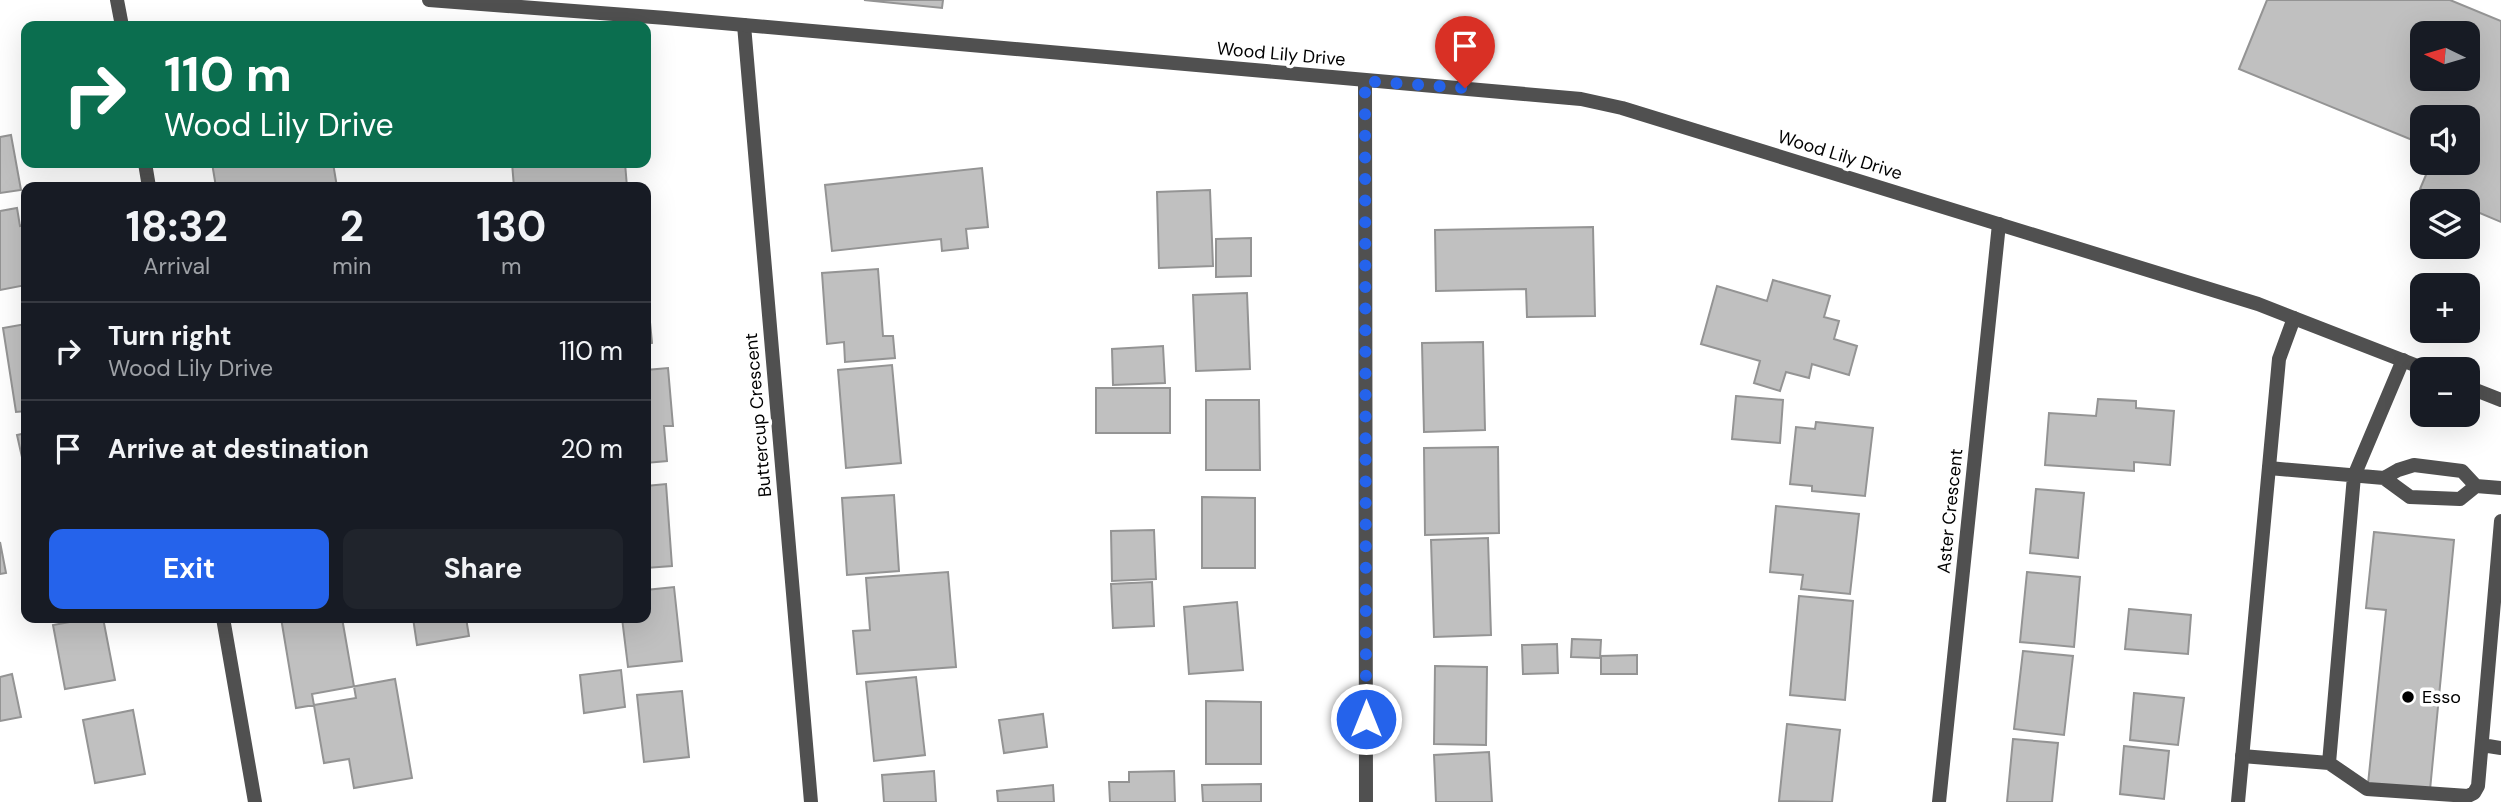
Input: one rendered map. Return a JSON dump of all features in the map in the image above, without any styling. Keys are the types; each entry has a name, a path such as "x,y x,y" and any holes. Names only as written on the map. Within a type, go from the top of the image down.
{"street":[{"path":"117,0 121,21"},
{"name":"Wood Lily Drive","path":"429,0 1540,94 1602,104 2258,304 2410,363"},
{"name":"Buttercup Crescent","path":"744,25 811,802"},
{"path":"1365,81 1366,802"},
{"name":"Aster Crescent","path":"1939,802 1999,224"},
{"path":"2238,802 2279,359 2294,318"},
{"path":"2329,763 2354,476 2403,360"},
{"path":"2480,392 2501,400"},
{"path":"2269,468 2384,478 2414,465 2462,471 2476,486 2501,488"},
{"path":"2384,478 2410,497 2460,499 2476,486"},
{"path":"2242,756 2329,763 2367,789 2468,796 2474,793 2478,786 2482,746 2500,559 2501,521"},
{"path":"224,623 255,802"},
{"path":"2482,746 2501,748"}],"building":[{"path":"864,0 943,0 942,8"},
{"path":"2267,0 2450,0 2501,21 2501,222 2480,213 2480,189 2420,189 2426,175 2480,175 2480,105 2410,105 2410,139 2239,69"},
{"path":"11,135 21,190 0,193 0,137"},
{"path":"213,168 334,168 336,182 215,182"},
{"path":"512,168 625,168 627,182 514,182"},
{"path":"982,168 988,227 966,229 968,248 942,251 941,239 832,251 825,185"},
{"path":"1210,190 1213,266 1159,268 1157,192"},
{"path":"17,208 21,226 21,286 0,290 0,211"},
{"path":"1593,227 1595,316 1527,317 1526,289 1436,291 1435,230"},
{"path":"1251,238 1251,276 1216,277 1216,239"},
{"path":"878,269 883,336 893,336 895,358 845,362 844,342 827,344 822,273"},
{"path":"1773,280 1830,296 1824,317 1839,321 1834,339 1857,346 1849,375 1812,364 1809,378 1786,372 1780,391 1754,383 1760,361 1701,344 1717,286 1767,301"},
{"path":"1247,293 1250,369 1196,371 1193,295"},
{"path":"21,325 21,412 16,412 3,328"},
{"path":"1483,342 1485,430 1424,432 1422,343"},
{"path":"1163,346 1165,383 1113,385 1112,349"},
{"path":"892,365 901,463 846,468 838,370"},
{"path":"668,368 673,426 664,426 667,461 651,463 651,370"},
{"path":"1096,388 1170,388 1170,433 1096,433"},
{"path":"1736,396 1783,400 1780,443 1732,439"},
{"path":"2098,399 2136,401 2136,408 2174,411 2170,465 2134,462 2134,471 2045,465 2049,413 2096,416"},
{"path":"1206,400 1259,400 1260,470 1206,470"},
{"path":"1816,422 1873,428 1865,496 1812,491 1812,486 1790,484 1796,427 1815,429"},
{"path":"21,434 21,453 17,435"},
{"path":"1498,447 1499,533 1425,535 1424,448"},
{"path":"666,484 672,566 651,568 651,486"},
{"path":"2036,489 2084,493 2078,558 2030,553"},
{"path":"894,495 899,571 847,575 842,498"},
{"path":"1202,497 1255,498 1255,568 1202,568"},
{"path":"1776,506 1859,514 1850,594 1801,589 1803,575 1770,572"},
{"path":"1154,530 1156,579 1112,581 1111,531"},
{"name":"Esso","path":"2374,532 2454,540 2430,790 2368,784 2386,610 2366,608"},
{"path":"1488,538 1491,635 1434,637 1431,540"},
{"path":"0,542 6,573 0,574"},
{"path":"948,572 956,667 857,674 853,631 870,630 866,578"},
{"path":"2027,572 2080,577 2074,647 2020,642"},
{"path":"1152,582 1154,626 1113,628 1111,584"},
{"path":"674,587 682,661 628,667 623,623 651,623 651,589"},
{"path":"1799,596 1853,601 1845,700 1790,695"},
{"path":"1237,602 1243,670 1189,674 1184,607"},
{"path":"2129,609 2191,615 2188,654 2125,649"},
{"path":"104,623 115,680 65,689 53,625"},
{"path":"282,623 343,623 356,698 296,708"},
{"path":"414,623 467,623 469,636 417,645"},
{"path":"1572,639 1601,640 1600,658 1571,657"},
{"path":"1557,644 1558,673 1523,674 1522,645"},
{"path":"2023,651 2073,656 2064,735 2014,729"},
{"path":"1637,655 1637,674 1601,674 1601,656"},
{"path":"1435,666 1487,667 1486,745 1434,744"},
{"path":"621,670 625,707 584,713 580,675"},
{"path":"12,674 21,717 0,721 0,677"},
{"path":"916,677 925,755 874,761 866,682"},
{"path":"395,679 412,778 354,788 349,759 324,763 312,694"},
{"path":"682,691 689,757 644,762 637,695"},
{"path":"2134,693 2184,698 2178,745 2130,740"},
{"path":"1206,701 1261,702 1261,764 1206,764"},
{"path":"133,710 145,774 95,783 83,720"},
{"path":"1043,714 1047,747 1004,753 999,720"},
{"path":"1787,724 1840,730 1832,802 1779,801"},
{"path":"2013,739 2058,743 2052,802 2007,802"},
{"path":"2124,746 2169,751 2164,799 2120,794"},
{"path":"1489,752 1492,802 1436,802 1434,755"},
{"path":"934,771 936,802 884,802 882,775"},
{"path":"1174,771 1175,802 1110,802 1109,782 1129,782 1129,772"},
{"path":"1261,784 1261,802 1203,802 1202,785"},
{"path":"1053,785 1054,802 998,802 997,791"}],"place":[{"name":"Esso","path":"2408,697"}],"route":[{"path":"1366,719 1365,81 1465,88"}]}
